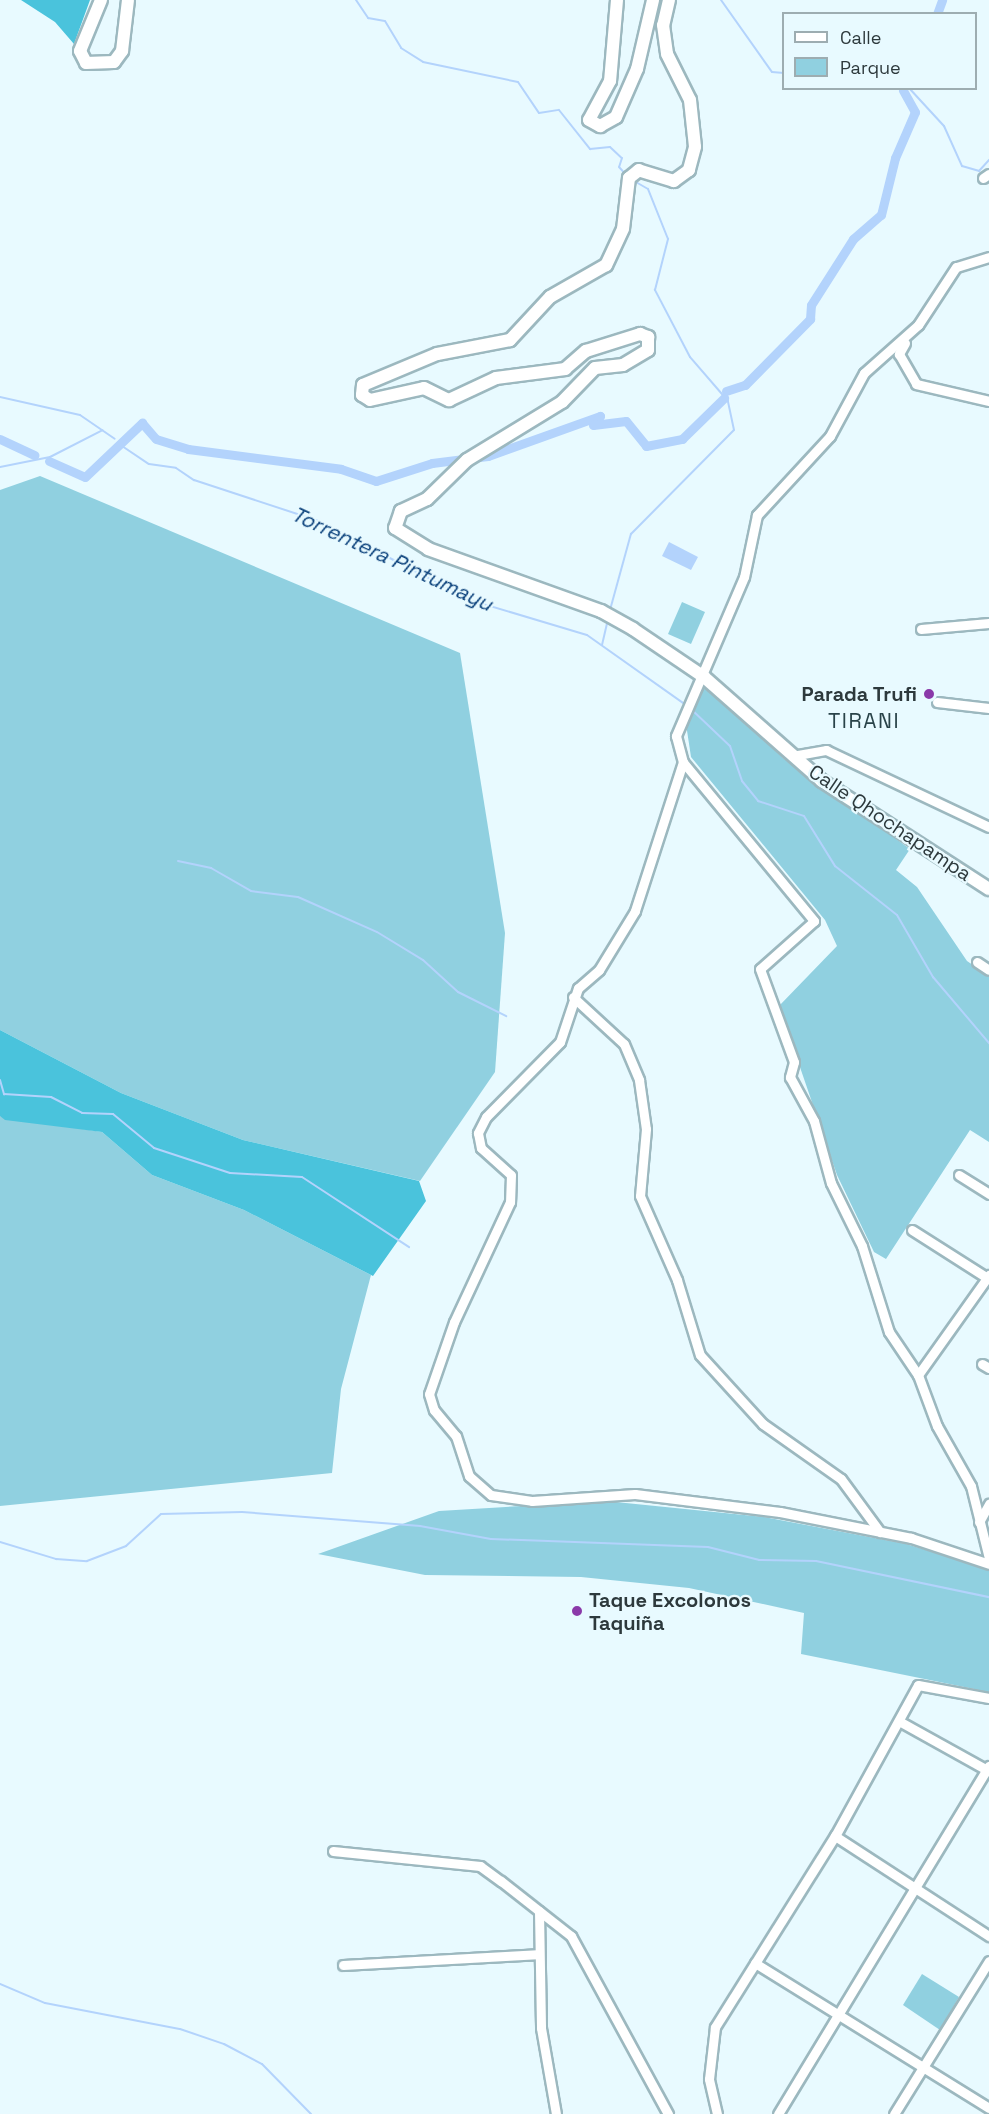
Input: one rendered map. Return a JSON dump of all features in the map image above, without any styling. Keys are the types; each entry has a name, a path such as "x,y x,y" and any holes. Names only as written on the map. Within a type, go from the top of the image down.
{"street":[{"path":"101,0 80,51 86,63 114,62 122,51 128,0"},
{"path":"617,0 610,81 589,120 600,126 616,117 637,69 653,0"},
{"name":"Calle Qhochapampa","path":"669,0 663,24 667,54 690,100 695,147 689,170 674,181 639,170 629,178 624,229 606,266 550,297 510,340 437,354 363,385 362,395 370,400 424,388 449,400 496,378 546,376 565,369 586,351 640,334 648,337 642,358 595,368 562,402 467,460 428,499 401,511 395,528 428,549 601,611 701,682 792,756 989,889"},
{"path":"989,257 956,267 899,354 916,384 989,401"},
{"path":"909,337 864,373 830,435 764,504 744,577 676,736 683,762 814,921 760,969 794,1062 790,1077 814,1121 831,1183 862,1246 889,1332 918,1375 937,1426 971,1486 989,1558"},
{"path":"921,629 989,622"},
{"path":"937,702 989,708"},
{"path":"792,756 826,750 989,827"},
{"path":"683,762 635,911 599,970 573,997 560,1042 493,1109 478,1133 481,1148 511,1175 510,1202 429,1383 431,1403 456,1436 469,1476 491,1495 532,1501 594,1493 643,1495 780,1512 880,1532 989,1564"},
{"path":"977,963 989,970"},
{"path":"573,997 624,1044 639,1080 646,1129 640,1196 677,1280 700,1355 763,1424 841,1479 880,1532"},
{"path":"959,1175 989,1194"},
{"path":"912,1230 988,1277 918,1375"},
{"path":"979,1522 989,1504"},
{"path":"717,2114 710,2079 712,2039 755,1963 834,1836 918,1685 989,1698"},
{"path":"778,2114 988,1768 899,1721"},
{"path":"834,1836 989,1936"},
{"path":"333,1851 480,1866 571,1936 668,2114"},
{"path":"539,1911 537,1954 541,2028 556,2114"},
{"path":"343,1965 537,1954"},
{"path":"894,2114 989,1961"},
{"path":"755,1963 840,2013 989,2108"}],"green space":[{"path":"40,476 460,653 505,933 495,1072 420,1181 243,1140 121,1093 0,1030 0,490"},
{"path":"682,602 705,612 691,644 668,634"},
{"path":"706,683 783,758 910,849 896,870 917,887 967,961 989,976 989,1142 970,1130 886,1259 874,1252 837,1175 779,1006 837,946 825,920 691,757 686,724"},
{"path":"0,1116 102,1132 152,1175 244,1210 371,1275 341,1389 332,1473 0,1506"},
{"path":"606,1501 764,1517 906,1544 989,1569 989,1692 801,1654 804,1613 689,1588 581,1577 425,1575 318,1554 439,1511"},
{"path":"922,1974 959,1997 940,2030 903,2005"}],"shaded area":[{"path":"21,0 90,0 74,44 55,22"},
{"path":"669,542 698,557 691,570 662,556"},
{"path":"0,1030 121,1093 243,1140 419,1181 426,1201 373,1276 244,1210 152,1175 102,1132 5,1120 0,1116"}],"waterway":[{"path":"356,0 368,18 385,21 401,48 423,62 518,82 539,113 559,110 590,149 610,147 622,158 619,167 627,176"},
{"path":"721,0 772,72 782,73"},
{"path":"938,12 942,0"},
{"path":"726,391 745,385 810,319 811,305 853,239 881,215 895,158 915,112 903,90"},
{"path":"911,90 944,126 962,166 979,171 989,160"},
{"path":"610,610 631,534 734,430 728,401 690,357 655,290 668,239 648,189 634,181"},
{"name":"Torrentera Pintumayu","path":"0,397 80,415 115,439"},
{"path":"49,461 85,477 142,423 156,439 188,449 341,469 376,481 432,463 488,456 600,416 593,425 626,421 646,446 682,439 724,398"},
{"path":"0,467 50,457 103,430"},
{"path":"0,439 35,455"},
{"name":"Torrentera Pintumayu","path":"122,446 149,464 176,468 194,480 319,521 470,600 587,635 686,705"},
{"path":"602,645 608,619"},
{"name":"Torrentera Pintumayu","path":"691,709 730,746 742,781 758,801 804,816 835,866 897,915 933,977 989,1043"},
{"path":"178,861 211,868 251,891 298,897 377,932 423,960 458,992 506,1016"},
{"path":"0,1080 4,1094 51,1097 82,1113 113,1114 154,1148 230,1173 302,1177 409,1247"},
{"path":"0,1542 56,1559 87,1561 126,1546 161,1514 242,1512 420,1526 491,1539 708,1547 759,1560 816,1561 989,1597"},
{"path":"0,1984 45,2003 180,2029 224,2044 262,2064 311,2114"}],"place":[{"name":"Parada Trufi","path":"929,694"},
{"name":"Taque Excolonos Taquiña","path":"577,1611"}],"district":[{"name":"TIRANI","path":"864,721"}]}
